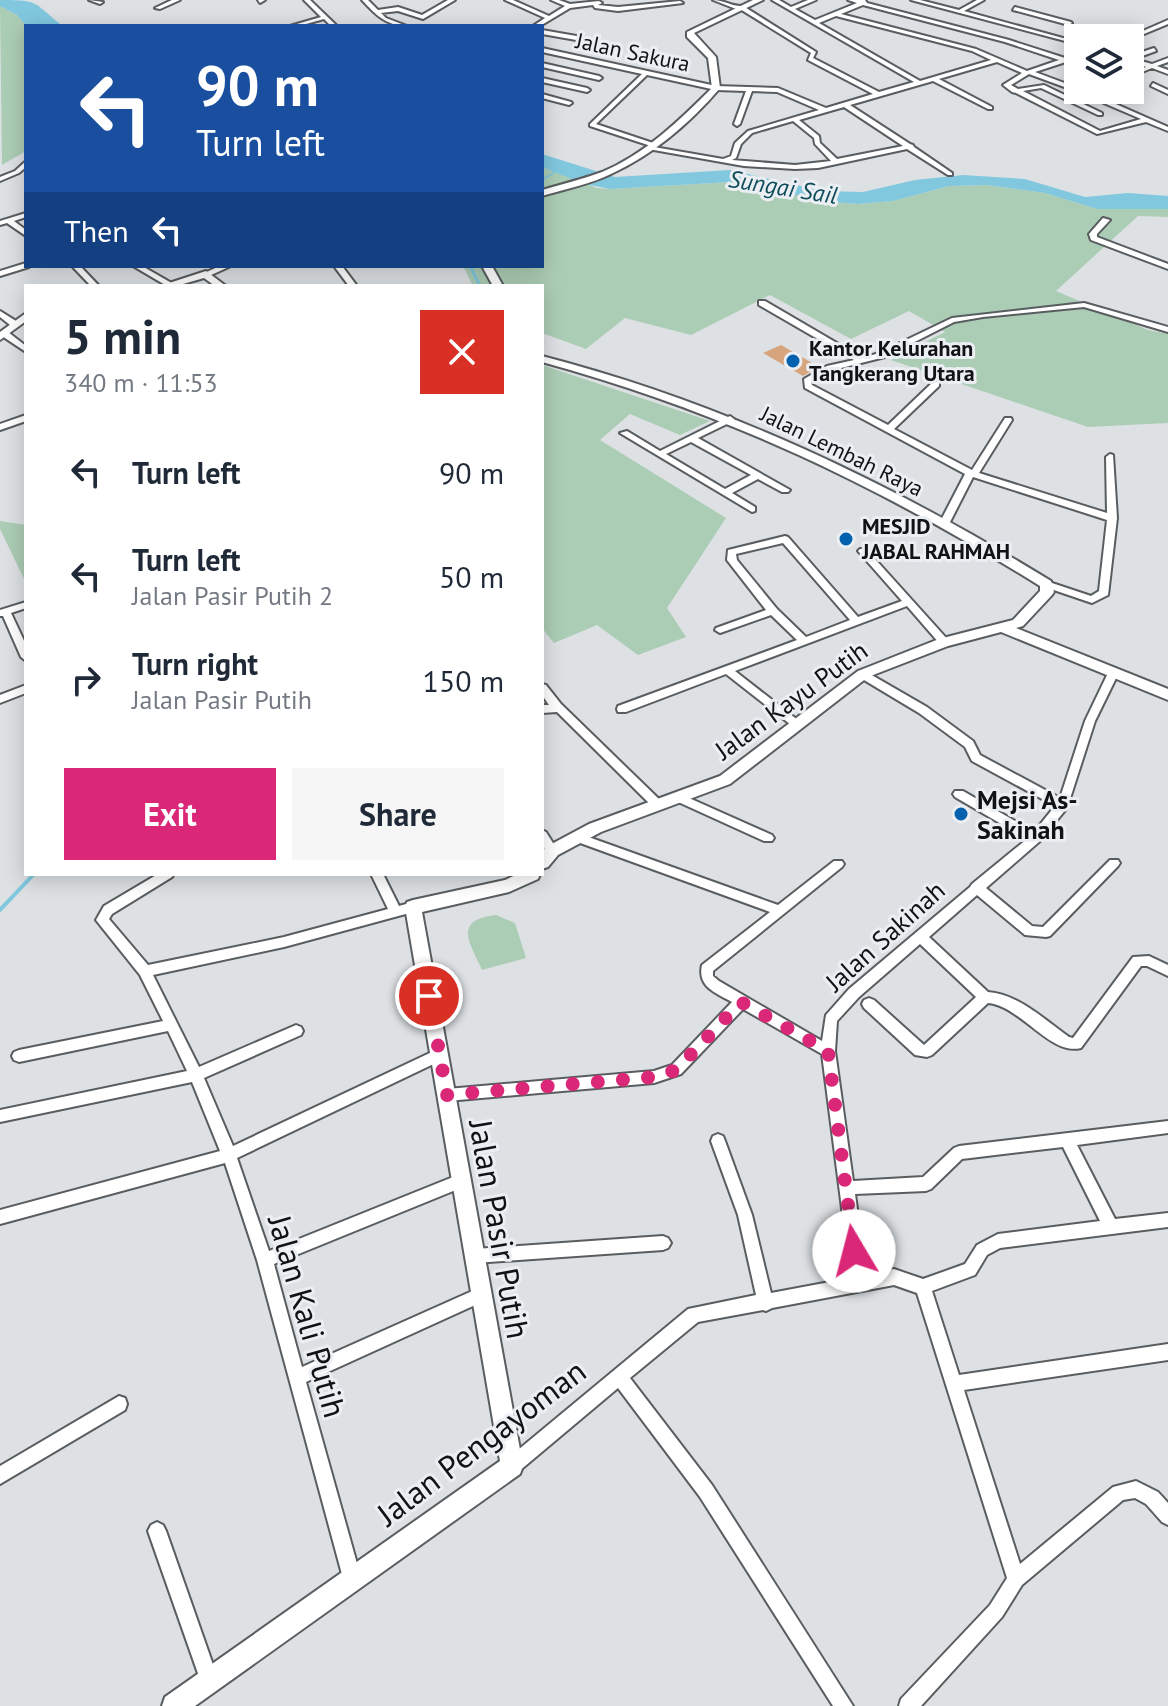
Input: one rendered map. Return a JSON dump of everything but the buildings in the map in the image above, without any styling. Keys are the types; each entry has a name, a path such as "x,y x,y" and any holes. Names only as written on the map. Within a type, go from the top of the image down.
{"street":[{"path":"92,0 100,2"},
{"path":"158,8 177,0"},
{"path":"307,0 331,24"},
{"path":"365,0 384,19 398,24"},
{"path":"378,12 398,9 423,17 452,0"},
{"path":"508,0 548,17"},
{"path":"554,0 569,6 596,3 618,9 680,3"},
{"path":"716,0 739,8 814,53 810,59 818,64 878,94"},
{"path":"544,192 607,173 652,146 716,88 712,57 690,35 759,0"},
{"path":"775,0 918,82"},
{"path":"790,9 813,0"},
{"path":"851,0 1064,60"},
{"path":"813,23 870,0"},
{"path":"914,0 1064,39"},
{"path":"959,12 981,0"},
{"path":"995,20 1026,3"},
{"name":"Jalan Sakura","path":"539,24 569,6"},
{"path":"1015,9 1069,23"},
{"path":"836,14 928,38 1064,84"},
{"path":"928,38 969,14"},
{"path":"300,24 323,18"},
{"path":"1144,32 1168,22"},
{"path":"544,32 582,39"},
{"name":"Jalan Sakura","path":"544,50 716,88 778,90 825,110"},
{"path":"1144,53 1154,50"},
{"path":"544,81 575,57"},
{"path":"725,160 734,157 738,143 750,132 997,60"},
{"path":"1064,60 1006,85 1103,134 1145,120"},
{"path":"1144,69 1168,60"},
{"path":"1144,63 1168,72"},
{"path":"544,65 599,78"},
{"path":"645,74 592,125 652,146 725,160 812,167 911,146"},
{"path":"933,78 990,108"},
{"path":"544,81 587,90"},
{"path":"1060,83 1064,81"},
{"path":"1153,85 1168,92"},
{"path":"1014,91 1042,86 1100,114"},
{"path":"737,124 750,88"},
{"path":"544,97 569,103"},
{"path":"844,104 950,174"},
{"path":"1112,104 1168,129"},
{"path":"1076,122 1120,108"},
{"path":"794,119 817,137 817,143 837,161"},
{"path":"0,179 17,172 24,165"},
{"path":"4,222 24,216"},
{"path":"1106,220 1093,234 1094,238 1168,267"},
{"path":"4,222 24,233"},
{"path":"0,274 24,266"},
{"path":"78,268 93,284"},
{"path":"140,268 166,284"},
{"path":"171,284 222,268"},
{"path":"206,274 218,284"},
{"path":"762,303 857,358 869,358"},
{"path":"1112,518 972,474 808,386 807,381 815,374 890,352 952,320 1064,304 1084,305 1168,330"},
{"path":"0,313 13,323"},
{"path":"24,317 13,323 2,336 24,349"},
{"name":"Jalan Lembah Raya","path":"544,360 730,419 835,465 1046,584"},
{"path":"889,429 936,384"},
{"path":"0,427 24,419"},
{"path":"660,454 730,419"},
{"path":"944,524 1008,420"},
{"path":"624,433 752,509"},
{"path":"693,439 785,490"},
{"path":"1000,627 1018,623 1047,592 1046,584 1092,600 1104,593 1112,518 1110,457"},
{"path":"725,493 758,475"},
{"path":"804,641 773,611 732,560 731,552 785,539 856,621"},
{"path":"863,551 944,642"},
{"path":"622,709 908,602"},
{"path":"24,606 3,612 24,653"},
{"path":"720,630 773,611"},
{"path":"1000,627 1168,695"},
{"name":"Jalan Kayu Putih","path":"547,857 576,837 725,780 863,674 944,642 1000,627"},
{"path":"727,670 795,724"},
{"path":"863,674 923,710 969,744 976,758 1063,805"},
{"name":"Jalan Sakinah","path":"859,1282 828,1051 831,1019 920,936 1036,838 1063,805 1090,721 1113,674"},
{"path":"0,699 24,690"},
{"path":"544,691 557,707 658,805"},
{"path":"544,709 557,707"},
{"path":"959,794 1036,838"},
{"path":"680,798 768,838"},
{"path":"576,837 779,910"},
{"path":"976,887 1029,931 1046,932 1114,863"},
{"path":"828,1051 714,985 707,978 707,969 838,864"},
{"path":"165,876 103,916 103,925 145,971 196,1075"},
{"path":"379,876 404,909"},
{"path":"145,971 284,942 404,909 509,886 528,876"},
{"name":"Jalan Pasir Putih","path":"404,909 447,1095 463,1180 479,1296 512,1466"},
{"path":"920,936 985,997 1008,1003 1066,1043 1076,1044 1138,961 1149,961 1168,971"},
{"path":"869,1004 920,1051 927,1051 985,997"},
{"path":"447,1095 665,1074 676,1070 693,1055 741,1002"},
{"path":"19,1056 171,1025"},
{"path":"0,1116 196,1075 296,1031"},
{"path":"0,1217 229,1155 439,1055"},
{"name":"Jalan Kali Putih","path":"196,1075 229,1155 265,1260 352,1578"},
{"path":"845,1188 926,1184 959,1153 1168,1127"},
{"path":"1067,1140 1110,1226"},
{"path":"718,1141 745,1215 766,1303"},
{"path":"265,1260 463,1180"},
{"path":"620,1378 694,1315 894,1277 923,1287 970,1270 982,1250 998,1241 1168,1220"},
{"path":"475,1256 663,1243"},
{"path":"923,1287 1016,1579"},
{"path":"299,1377 479,1296"},
{"path":"956,1383 1168,1352"},
{"name":"Jalan Pengayoman","path":"174,1706 512,1466 620,1378 706,1491 844,1706"},
{"path":"0,1476 119,1404"},
{"path":"908,1706 996,1611 1016,1579 1119,1493 1136,1489 1152,1498 1168,1516"},
{"path":"157,1531 210,1682"}],"green space":[{"path":"0,6 17,15 24,24 24,152 2,165"},
{"path":"544,168 597,188 610,189 731,182 760,185 820,201 858,204 893,201 949,186 986,185 1045,193 1097,209 1168,209 1168,217 1138,216 1056,291 1148,330 1168,334 1168,423 1088,427 891,360 945,332 909,311 851,339 770,295 691,335 625,318 586,349 544,334 544,284 472,284 464,268 544,268"},
{"path":"544,366 710,421 680,435 630,414 600,440 726,518 667,608 686,637 638,655 597,625 554,643 544,630"},
{"path":"0,521 24,525 24,579 0,529"},
{"path":"496,915 515,923 526,958 482,970 469,942 469,927 483,918"}],"water":[{"path":"0,0 31,2 61,24 24,24 17,15 0,6"},
{"name":"Sungai Sail","path":"544,155 615,177 730,170 823,191 863,192 915,180 963,175 1025,179 1085,197 1128,193 1168,196 1168,209 1097,209 1045,193 986,185 949,186 893,201 858,204 820,201 760,185 731,182 610,189 584,184 544,168"}],"waterway":[{"path":"544,179 560,169"},
{"path":"471,268 479,284"},
{"path":"0,910 32,876"}],"place":[{"name":"Kantor Kelurahan Tangkerang Utara","path":"793,361"},
{"name":"MESJID JABAL RAHMAH","path":"846,539"},
{"name":"Mejsi As- Sakinah","path":"961,814"}],"route":[{"path":"429,996 447,1095 654,1077 676,1070 741,1002 828,1051 854,1251"}]}
